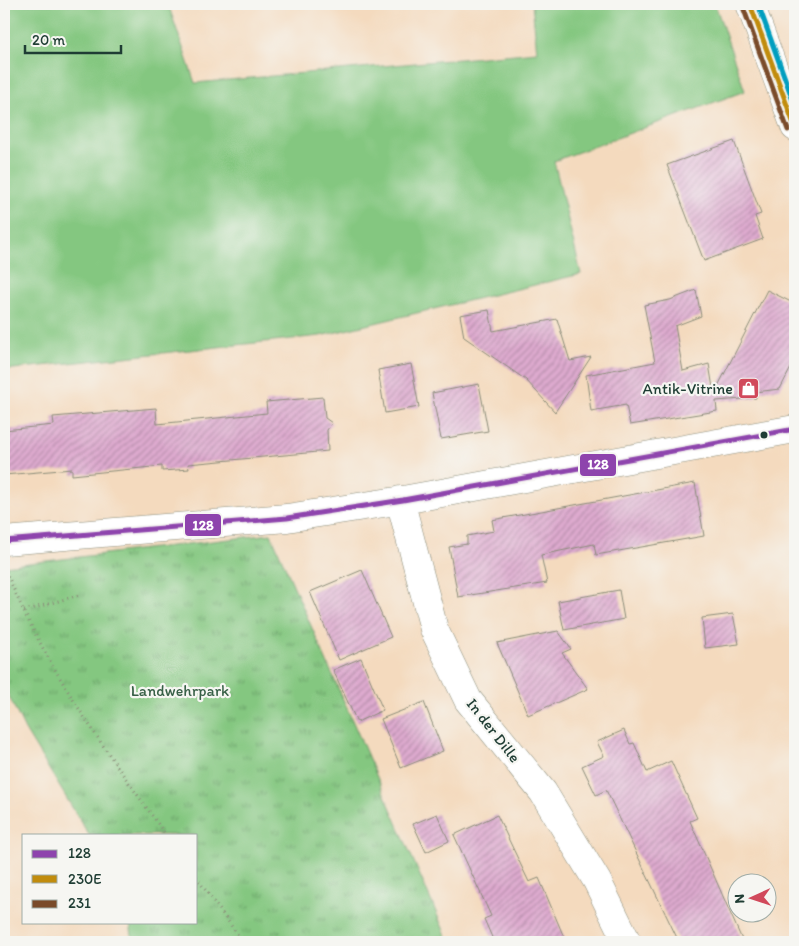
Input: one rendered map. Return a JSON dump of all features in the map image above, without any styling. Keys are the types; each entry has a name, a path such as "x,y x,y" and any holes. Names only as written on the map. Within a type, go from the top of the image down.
{"street":[{"path":"750,4 795,127"},
{"path":"4,541 287,518 400,500 795,429"},
{"name":"In der Dille","path":"400,500 434,629 468,700 543,792 597,882 627,942"}],"path":[{"path":"4,564 42,649 87,720 165,834"},
{"path":"24,611 79,595"},
{"path":"198,880 243,942"}],"green space":[{"path":"4,4 168,4 195,83 537,52 532,4 715,4 745,91 554,161 581,274 320,336 4,370"},
{"name":"Landwehrpark","path":"271,534 449,942 133,942 130,924 198,924 198,834 88,834 25,730 4,686 4,566"}],"building":[{"path":"734,141 761,214 755,216 763,239 704,261 667,165"},
{"path":"696,290 701,316 675,326 683,371 709,364 714,394 767,290 795,304 795,360 780,389 755,392 756,398 716,401 717,411 630,425 626,405 591,411 586,375 655,362 644,305 670,300"},
{"path":"489,310 493,331 557,319 570,361 591,357 555,412 526,380 464,337 460,315"},
{"path":"411,364 419,407 385,413 378,370"},
{"path":"479,384 488,431 441,439 432,393"},
{"path":"323,397 325,418 332,423 327,430 328,451 188,464 189,469 162,471 162,466 72,475 72,469 4,475 4,430 54,425 53,417 156,408 157,424 267,413 266,402"},
{"path":"695,483 704,536 596,555 594,544 541,555 547,583 458,597 449,547 467,544 467,536 494,531 492,520"},
{"path":"362,570 391,637 339,660 310,592"},
{"path":"619,590 624,619 564,630 558,601"},
{"path":"733,614 739,644 705,648 702,618"},
{"path":"558,631 571,649 562,653 588,689 528,715 497,643"},
{"path":"361,658 383,710 357,722 333,670"},
{"path":"424,702 443,751 401,768 381,719"},
{"path":"624,730 630,744 634,743 647,772 671,761 697,818 690,821 726,903 726,924 735,924 743,942 679,942 606,790 596,795 582,766 604,756 597,742"},
{"path":"437,814 449,841 426,852 413,824"},
{"path":"497,815 529,882 539,878 566,942 494,942 484,919 491,916 454,835"}],"transit line":[{"name":"230E","path":"750,4 795,127"},
{"path":"758,4 795,106"},
{"name":"231","path":"743,7 788,130"},
{"name":"128","path":"4,541 287,518 403,500 795,429"}],"place":[{"name":"Antik-Vitrine","path":"749,388"}]}
